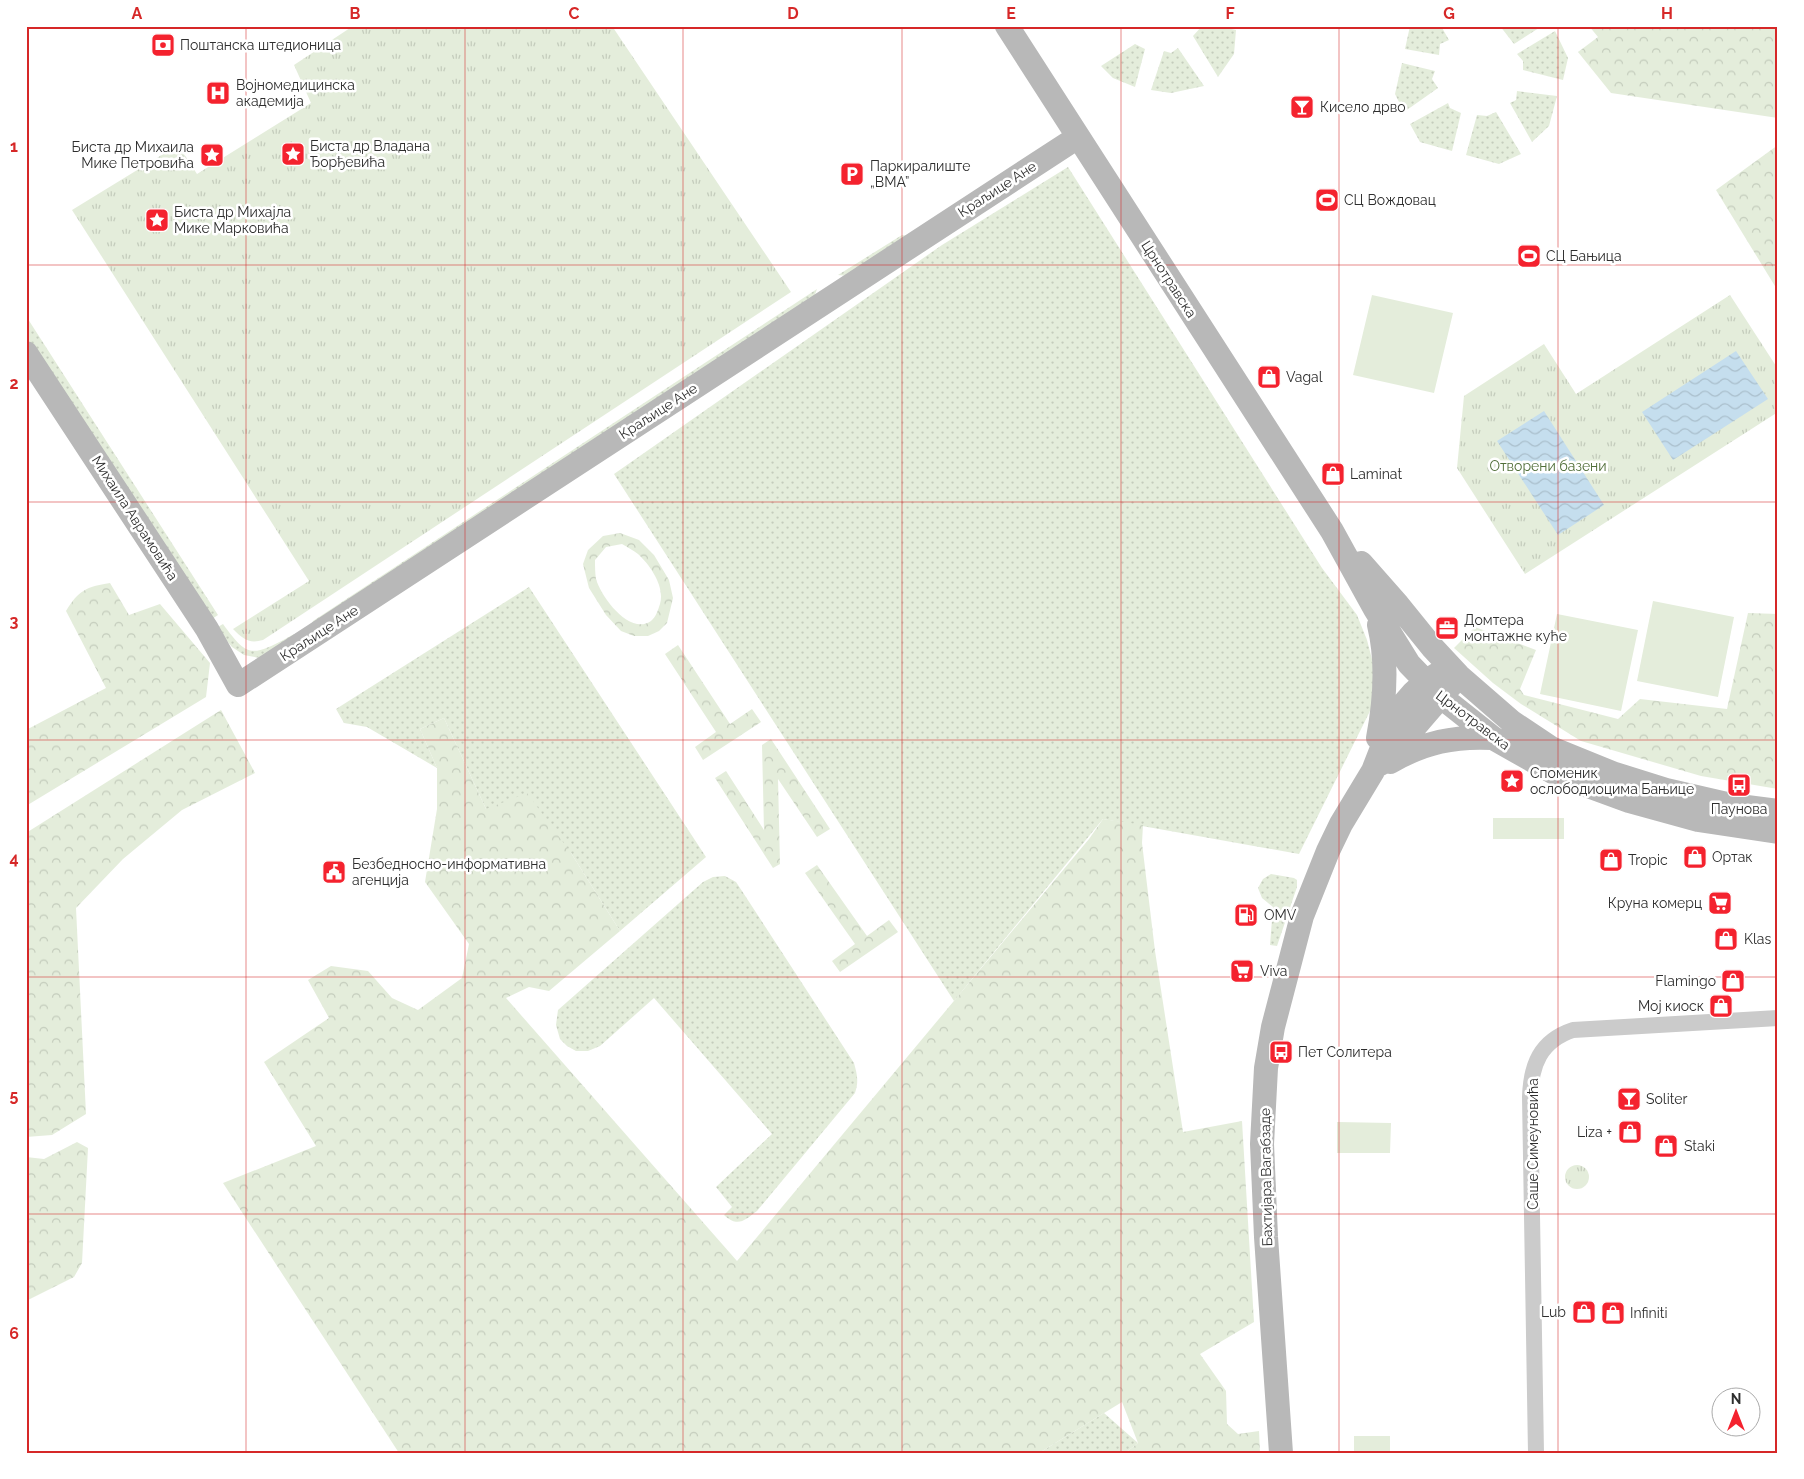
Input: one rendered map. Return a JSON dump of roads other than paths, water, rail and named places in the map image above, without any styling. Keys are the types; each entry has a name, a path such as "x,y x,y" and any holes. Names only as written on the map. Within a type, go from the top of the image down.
{"main road":[{"name":"Црнотравска","path":"1007,26 1332,531 1375,609 1410,664 1432,689 1494,738 1558,774 1629,801 1698,820 1778,832"},
{"name":"Краљице Ане","path":"238,685 1078,137"},
{"name":"Михаила Аврамовића","path":"26,353 207,629 238,685"},
{"name":"Црнотравска","path":"1332,531 1454,671 1474,691 1525,732 1551,748 1573,758 1666,790 1731,805 1778,811"},
{"path":"1373,772 1383,710 1385,677 1383,643 1375,609"},
{"name":"Бахтијара Вагабзаде","path":"1280,1453 1262,1144 1266,1068 1273,1027 1302,916 1318,873 1341,824 1373,772 1400,708 1413,692 1432,689 1454,671"},
{"path":"1373,772 1410,752 1450,738 1494,738"}],"street":[{"name":"Саше Симеуновића","path":"1536,1453 1530,1097 1532,1076 1539,1056 1553,1040 1572,1030 1778,1018"}],"water":[{"path":"1736,351 1768,399 1673,460 1642,412"},
{"path":"1544,411 1604,505 1558,535 1497,441"}],"place":[{"name":"Поштанска штедионица","path":"163,45"},
{"name":"Војномедицинска академија","path":"218,93"},
{"name":"Кисело дрво","path":"1302,107"},
{"name":"Биста др Владана Ђорђевића","path":"293,154"},
{"name":"Биста др Михаила Мике Петровића","path":"212,155"},
{"name":"Паркиралиште „ВМА”","path":"852,174"},
{"name":"СЦ Вождовац","path":"1327,200"},
{"name":"Биста др Михајла Мике Марковића","path":"157,220"},
{"name":"СЦ Бањица","path":"1529,256"},
{"name":"Vagal","path":"1269,377"},
{"name":"Laminat","path":"1333,474"},
{"name":"Домтера монтажне куће","path":"1447,628"},
{"name":"Споменик ослободиоцима Бањице","path":"1512,781"},
{"name":"Паунова","path":"1739,785"},
{"name":"Ортак","path":"1695,857"},
{"name":"Tropic","path":"1611,860"},
{"name":"Безбедносно-информативна агенција","path":"334,872"},
{"name":"Круна комерц","path":"1720,903"},
{"name":"OMV","path":"1246,915"},
{"name":"Klas","path":"1726,939"},
{"name":"Viva","path":"1242,971"},
{"name":"Flamingo","path":"1733,981"},
{"name":"Мој киоск","path":"1721,1006"},
{"name":"Пет Солитера","path":"1281,1052"},
{"name":"Soliter","path":"1629,1099"},
{"name":"Liza +","path":"1630,1132"},
{"name":"Staki","path":"1666,1146"},
{"name":"Lub","path":"1584,1312"},
{"name":"Infiniti","path":"1613,1313"}],"park label":[{"name":"Отворени базени","path":"1548,466"}]}
